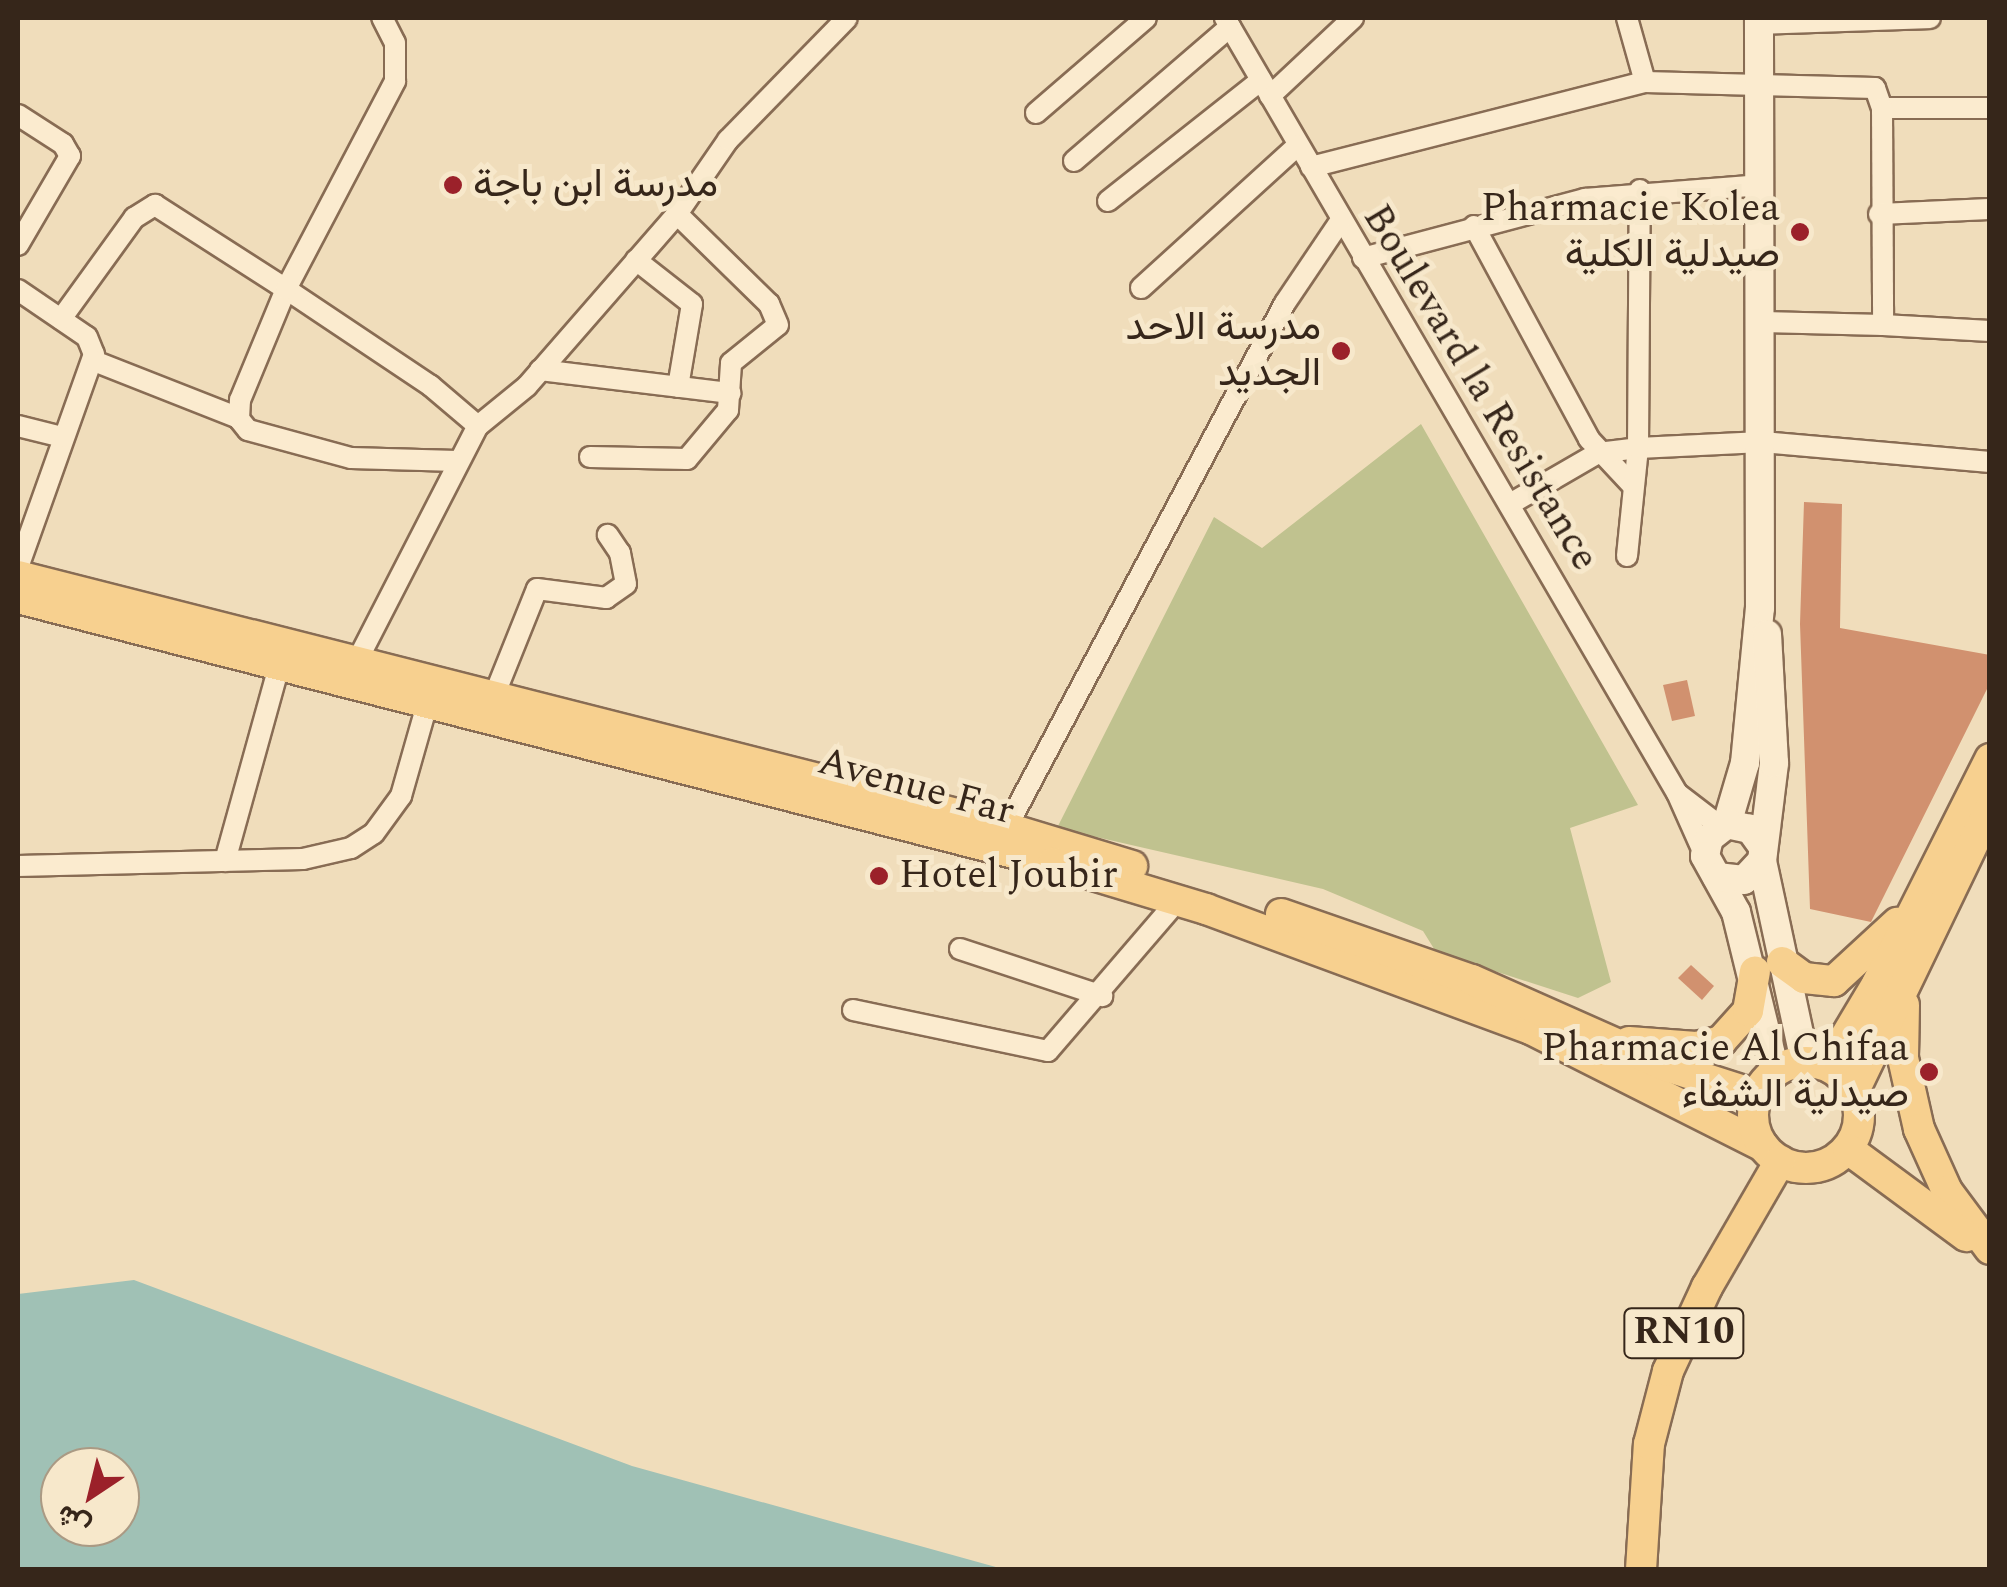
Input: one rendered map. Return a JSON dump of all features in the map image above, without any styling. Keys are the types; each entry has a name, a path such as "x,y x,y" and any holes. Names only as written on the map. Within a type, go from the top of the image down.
{"main road":[{"path":"1758,20 1763,322 1760,608 1745,762 1711,866 1768,967 1816,1064 1854,1092"},
{"name":"Avenue Far","path":"18,576 282,654 1001,838 1531,1029 1771,1153"},
{"name":"Avenue Far","path":"18,598 282,654 357,660 430,693 494,696 1358,938 1666,1066 1766,1083"},
{"path":"1760,608 1768,636 1774,763 1762,852 1768,967 1766,1083 1753,1121 1771,1153 1813,1168 1848,1148 1858,1124 1854,1092 1904,997 1931,923 1990,810"},
{"path":"1766,1083 1816,1064 1877,984 1906,914 1990,759"},
{"path":"1724,825 1750,830 1762,852"},
{"path":"1711,866 1744,880 1762,852"},
{"path":"1768,967 1804,978 1834,981 1906,914"},
{"path":"1611,1041 1696,1047 1722,1042 1748,1011 1768,967"},
{"path":"1904,997 1903,1058 1918,1129 1947,1191 1990,1252"},
{"path":"1848,1148 1990,1252"},
{"name":"RN10","path":"1641,1570 1640,1523 1649,1444 1668,1371 1771,1153"}],"street":[{"path":"239,418 286,289 395,80 395,43 382,18"},
{"path":"357,660 478,426 540,370 677,214 728,140 847,18"},
{"path":"1036,113 1146,18"},
{"path":"1108,202 1265,88 1353,18"},
{"path":"1627,18 1645,82"},
{"path":"1758,20 1930,18"},
{"path":"1074,161 1228,22"},
{"name":"Boulevard la Resistance","path":"1228,22 1677,793 1711,866"},
{"path":"1310,167 1645,82 1865,85 1879,92 1882,108 1879,214 1884,326"},
{"path":"1882,108 1990,108"},
{"path":"18,115 63,144 70,156 66,174 18,245"},
{"path":"1141,288 1298,145"},
{"path":"1363,258 1474,226 1640,190 1761,184"},
{"path":"1627,556 1638,448 1640,190"},
{"path":"61,319 134,218 156,204 431,386 478,426"},
{"path":"1879,214 1990,208"},
{"path":"590,457 687,459 720,425 731,393 731,363 772,334 775,314 677,214"},
{"path":"1001,838 1285,303 1341,220"},
{"path":"1474,226 1598,454 1633,486"},
{"path":"636,260 692,304 678,387"},
{"path":"18,290 86,338 94,361 62,437 18,567"},
{"path":"1763,322 1990,331"},
{"path":"94,361 239,418 256,434 317,452 457,461"},
{"path":"540,370 731,393"},
{"path":"18,426 62,437"},
{"path":"1510,504 1598,454 1638,448 1762,442 1990,462"},
{"path":"494,696 537,588 606,598 626,584 620,554 608,535"},
{"path":"224,861 282,654"},
{"path":"18,866 302,859 363,843 401,796 430,693"},
{"name":"Boulevard la Resistance","path":"1677,793 1724,825"},
{"path":"853,1010 1048,1051 1102,996 1178,900"},
{"path":"960,949 1102,996"}],"green space":[{"path":"1421,424 1638,805 1570,828 1611,982 1578,998 1436,952 1423,931 1323,889 1057,828 1214,517 1262,548"}],"water":[{"path":"134,1280 632,1466 1003,1569 18,1569 18,1294"}],"building":[{"path":"1804,502 1842,504 1840,628 1990,655 1990,683 1871,922 1810,909 1800,624"},
{"path":"1687,680 1695,716 1672,721 1663,685"},
{"path":"1691,965 1714,986 1702,1000 1678,978"}],"place":[{"name":"مدرسة ابن باجة","path":"453,185"},
{"name":"Pharmacie Kolea صيدلية الكلية","path":"1800,232"},
{"name":"مدرسة الاحد الجديد","path":"1341,351"},
{"name":"Hotel Joubir","path":"879,876"},
{"name":"Pharmacie Al Chifaa صيدلية الشفاء","path":"1929,1072"}]}
